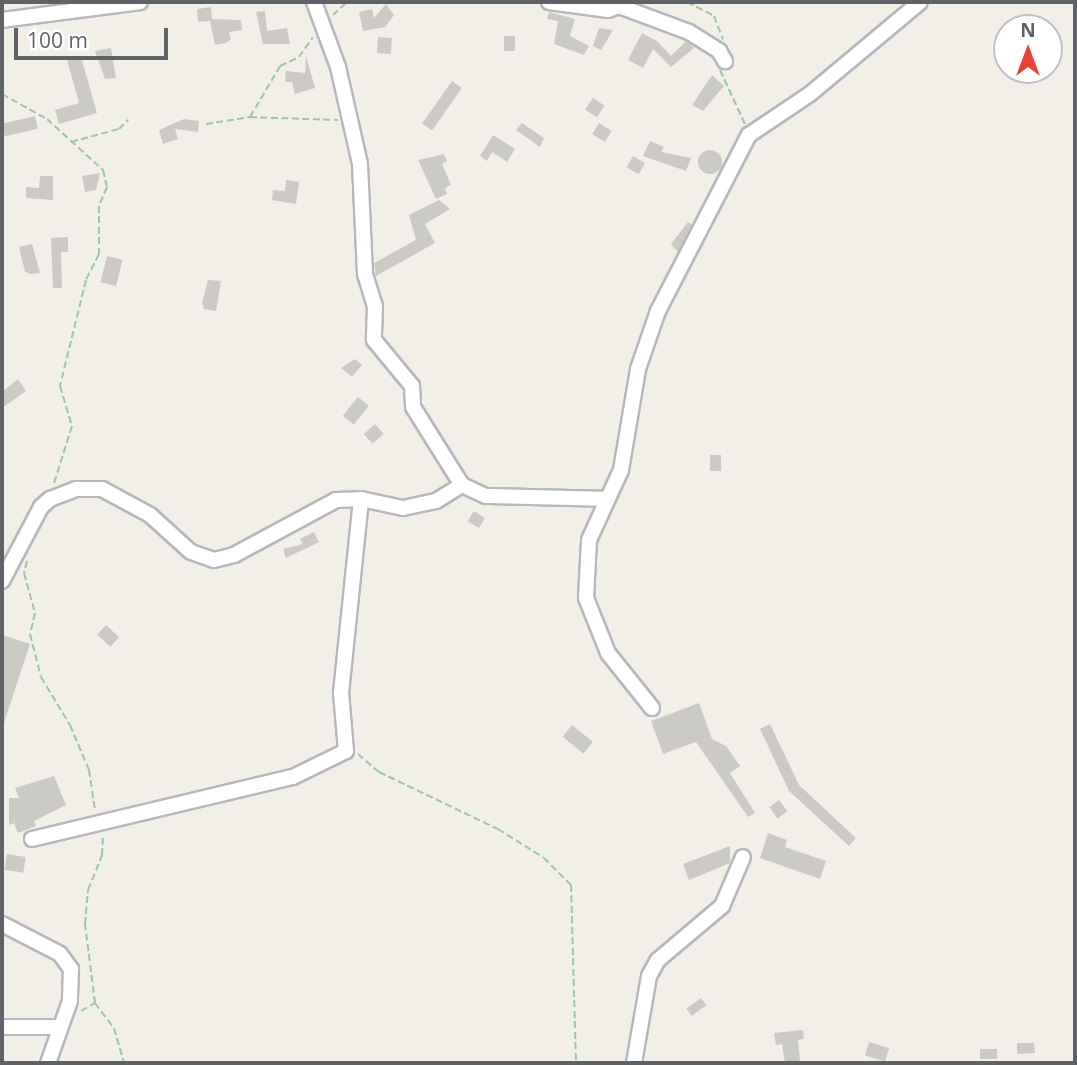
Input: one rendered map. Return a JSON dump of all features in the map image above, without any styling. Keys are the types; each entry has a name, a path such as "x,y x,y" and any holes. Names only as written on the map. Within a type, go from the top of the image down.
{"street":[{"path":"2,20 140,2"},
{"path":"314,2 351,120 360,164 365,274 375,306 374,340 412,386 413,407 462,485 486,496 605,499"},
{"path":"549,2 608,10 619,6 689,32 719,51 725,61"},
{"path":"652,708 608,653 586,598 589,540 605,499 621,470 638,369 658,311 723,192 741,146 758,126 810,94 920,2"},
{"path":"2,581 50,499 76,489 102,489 150,515 191,552 214,560 234,555 336,500 361,499 402,508 436,501 462,485"},
{"path":"32,839 292,777 349,746 341,693 361,499"},
{"path":"634,1063 649,975 658,960 722,906 743,857"},
{"path":"2,924 68,960 73,986 48,1063"},
{"path":"2,1027 60,1027"}],"path":[{"path":"250,117 280,66 299,57 322,25 347,2"},
{"path":"2,94 47,119 70,143 103,170 107,187 99,206 99,254 86,280 60,386 72,426 50,499"},
{"path":"206,124 250,117 351,120"},
{"path":"70,143 119,128 128,120"},
{"path":"29,555 23,573 33,601 30,634 41,677 70,725 89,770 96,802 95,825 104,844 88,890 85,924 94,1003 114,1028 124,1063"},
{"path":"349,746 379,772 498,829 544,858 571,885 576,1063"},
{"path":"77,1012 94,1003"}],"building":[{"path":"386,4 394,15 385,27 363,31 359,12 372,9 374,18"},
{"path":"211,7 212,19 241,20 242,30 229,32 231,39 226,43 215,45 210,21 198,22 197,9"},
{"path":"265,11 267,31 287,28 290,44 263,44 256,12"},
{"path":"549,12 575,19 570,36 589,46 584,55 554,44 558,21 547,19"},
{"path":"599,28 613,30 601,50 593,46"},
{"path":"642,33 657,41 671,56 686,41 694,48 671,67 653,49 643,68 628,60"},
{"path":"504,36 515,36 515,51 504,51"},
{"path":"378,37 392,38 391,54 377,53"},
{"path":"111,48 116,78 105,79 95,51"},
{"path":"306,56 315,88 295,94 292,82 285,82 286,71 305,73"},
{"path":"81,57 97,113 59,124 55,110 79,103 67,60"},
{"path":"712,75 724,86 703,111 692,105"},
{"path":"452,81 462,88 432,130 422,124"},
{"path":"593,98 605,106 597,117 585,110"},
{"path":"35,116 38,129 5,136 2,124"},
{"path":"184,119 199,121 198,132 175,129 178,139 163,144 159,130"},
{"path":"522,123 544,138 540,147 516,130"},
{"path":"599,123 612,131 605,142 592,134"},
{"path":"493,135 515,149 507,162 492,152 487,161 480,156"},
{"path":"650,141 664,147 661,152 691,158 686,171 643,156"},
{"path":"710,150 721,157 722,162 715,173 710,174 699,167 698,162 705,151"},
{"path":"444,154 447,161 442,164 451,185 445,188 447,194 436,199 418,160"},
{"path":"633,156 645,163 639,174 626,167"},
{"path":"100,173 96,190 85,192 82,176"},
{"path":"40,176 53,176 53,200 26,198 26,187 39,188"},
{"path":"286,180 299,182 296,204 272,200 273,190 285,191"},
{"path":"439,200 450,209 425,224 435,243 376,276 374,263 416,240 409,215"},
{"path":"688,222 692,225 678,252 671,244"},
{"path":"68,237 68,252 61,252 62,288 53,288 51,238"},
{"path":"32,244 40,273 25,272 19,247"},
{"path":"107,256 123,260 116,286 100,282"},
{"path":"208,280 221,281 216,311 204,309 202,303"},
{"path":"355,359 362,365 352,377 341,368"},
{"path":"18,379 26,391 2,408 2,392"},
{"path":"358,397 369,406 354,424 343,416"},
{"path":"375,424 384,434 373,444 364,434"},
{"path":"710,455 721,455 721,471 710,471"},
{"path":"474,511 485,518 479,528 468,521"},
{"path":"314,532 319,542 286,558 283,549 303,544 300,539"},
{"path":"106,625 119,637 110,647 97,635"},
{"path":"2,635 30,644 3,726 2,726"},
{"path":"699,703 712,739 726,746 740,766 730,773 755,813 748,817 696,742 663,754 651,721"},
{"path":"770,724 799,785 856,838 849,846 789,791 760,729"},
{"path":"572,725 593,742 584,754 563,737"},
{"path":"54,776 66,805 34,821 36,826 18,833 14,823 9,825 9,798 19,798 15,788"},
{"path":"779,800 787,811 778,818 769,807"},
{"path":"768,833 787,840 785,847 826,861 820,879 760,858"},
{"path":"730,846 730,863 689,880 683,864"},
{"path":"7,854 26,857 23,873 4,870"},
{"path":"701,998 706,1005 692,1016 686,1009"},
{"path":"803,1030 804,1039 798,1040 800,1061 785,1063 782,1044 776,1045 774,1033"},
{"path":"869,1042 889,1048 885,1062 865,1055"},
{"path":"1017,1043 1034,1043 1035,1053 1017,1054"},
{"path":"980,1049 997,1049 997,1059 980,1059"}]}
